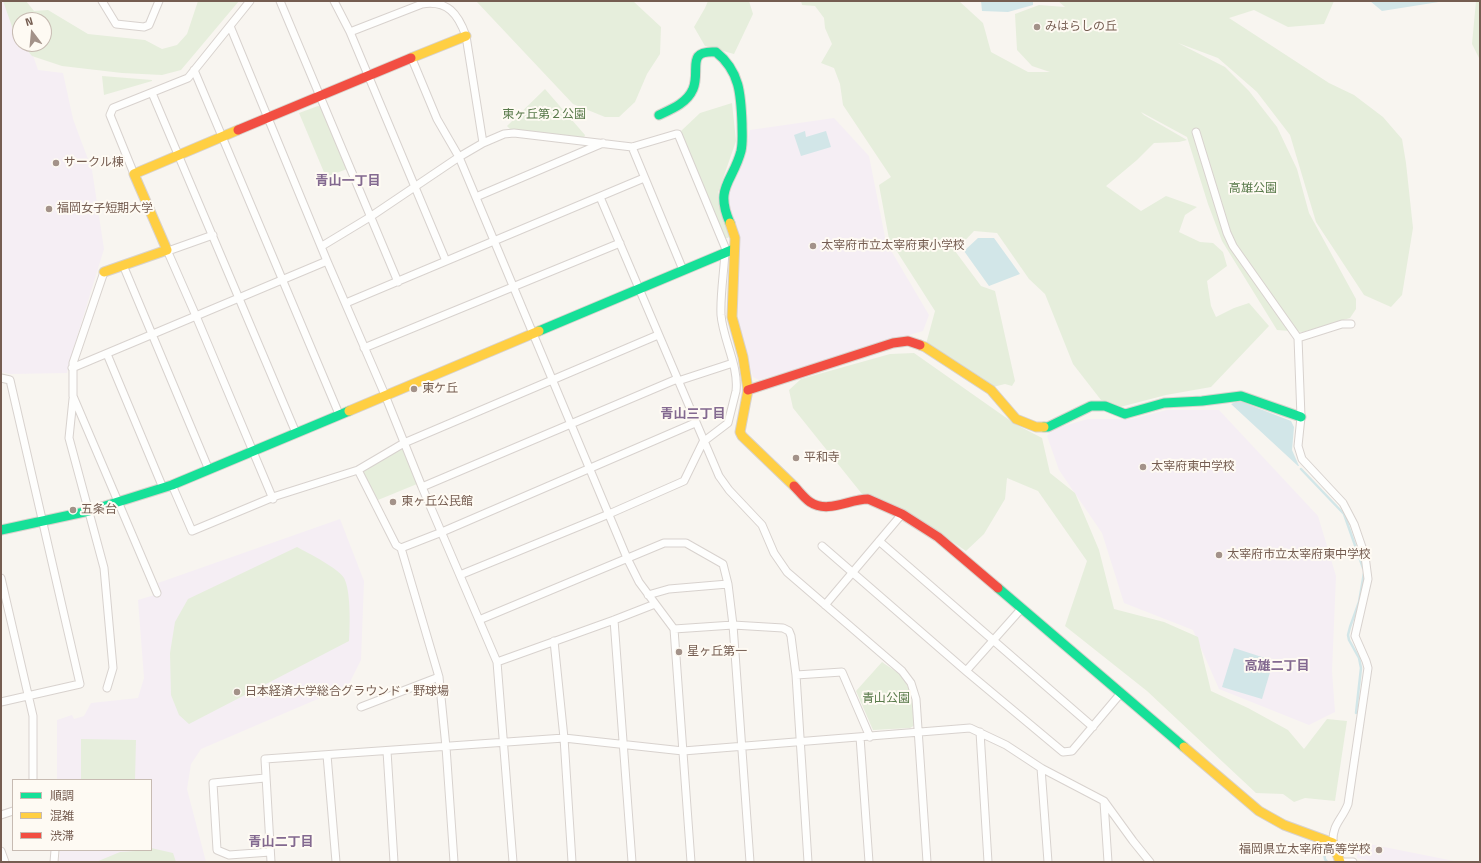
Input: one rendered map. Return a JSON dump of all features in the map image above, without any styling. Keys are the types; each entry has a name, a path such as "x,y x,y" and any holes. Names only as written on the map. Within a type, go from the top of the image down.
{"street":[{"path":"102,1 116,24 144,28 149,25 160,1"},
{"path":"250,1 188,78 113,108 110,115 273,499"},
{"path":"280,1 398,282"},
{"path":"334,1 350,32 446,261"},
{"path":"350,32 430,2 444,5 453,11 462,25 466,36 483,142"},
{"path":"230,26 327,261 346,302 422,487 497,662 513,862"},
{"path":"134,174 466,36"},
{"path":"460,575 609,514 684,481 703,442 726,426 730,420 737,386 721,315 729,251 736,239 723,206 722,199 724,188 740,156 742,134 741,95 737,78 730,65 716,52 704,52 699,55 695,63 696,78 693,91 680,106 658,115"},
{"path":"412,59 437,119 458,157 476,197 494,242 534,332 627,558 639,582 674,629 691,862"},
{"path":"194,70 340,414"},
{"path":"152,93 180,155 296,433"},
{"path":"1196,132 1227,233 1233,246 1298,338 1301,417 1298,446 1299,453 1302,459 1343,503 1354,524 1365,556 1368,579 1355,636 1368,668 1348,804 1345,812 1334,828 1333,843 1340,862"},
{"path":"322,246 370,217 458,157 483,142 504,134 514,133 632,147 678,134 729,251 732,317 743,357 748,390 740,432 742,436 810,502 819,506 829,507 865,498 902,514 938,537 1259,811 1284,825 1333,843"},
{"path":"476,197 604,143"},
{"path":"632,147 683,270"},
{"path":"346,302 398,282 644,178"},
{"path":"600,197 718,476 759,521 780,564 787,572 907,677 911,683 916,699 927,862"},
{"path":"107,688 113,668 104,568 69,438 73,396 72,368 104,272 213,235"},
{"path":"364,348 620,243"},
{"path":"1,530 89,511 167,486 729,251"},
{"path":"72,368 327,261"},
{"path":"123,265 208,470"},
{"path":"1298,338 1342,324 1351,324"},
{"path":"107,354 167,486 192,531 273,499 276,496 358,470 404,443 658,335"},
{"path":"748,390 903,341 919,344 969,375 991,390 1016,419 1036,427 1048,427 1091,406 1105,406 1125,414 1164,403 1202,401 1241,396 1301,417"},
{"path":"422,487 677,380 733,363"},
{"path":"1,378 10,380 80,684 1,702"},
{"path":"73,396 157,593"},
{"path":"401,548 442,532 695,423"},
{"path":"358,470 396,545 401,548 439,677 446,747 454,862"},
{"path":"826,605 902,514"},
{"path":"879,541 1092,727"},
{"path":"479,620 664,543 686,543 723,564 728,584 733,625 750,862"},
{"path":"822,546 966,671 1063,752 1072,751 1121,693"},
{"path":"1,578 33,716 33,779"},
{"path":"648,595 669,589 728,584"},
{"path":"497,662 655,604"},
{"path":"966,671 1022,608"},
{"path":"614,620 632,862"},
{"path":"674,629 733,625 784,628 789,631 796,675 808,862"},
{"path":"554,641 564,738 572,862"},
{"path":"796,675 842,672 870,737"},
{"path":"361,707 439,677"},
{"path":"271,862 265,759 564,738 683,750 870,737 970,728 1006,745 1041,768 1104,801 1150,862"},
{"path":"980,732 988,862"},
{"path":"860,737 869,862"},
{"path":"387,751 394,862"},
{"path":"327,755 336,862"},
{"path":"1041,768 1048,862"},
{"path":"265,778 213,783 217,850 229,855 270,852"},
{"path":"1104,801 1108,862"},
{"path":"1,815 12,811"},
{"path":"1,850 5,862"},
{"path":"54,862 55,851"},
{"path":"1344,862 1353,862"}],"shaded area":[{"name":"福岡女子短期大学","path":"1,1 12,1 16,12 12,12 12,52 32,52 38,70 63,73 73,119 92,170 104,249 67,373 10,374 1,372"},
{"path":"981,1 1033,1 1033,5 1008,12 982,11"},
{"path":"1370,1 1445,1 1382,11"},
{"name":"太宰府市立太宰府東小学校","path":"834,118 869,156 886,242 929,315 923,331 759,380 753,377 737,319 739,249 738,229 727,206 729,189 744,159 750,130"},
{"path":"805,131 806,137 826,131 831,147 801,156 794,135"},
{"path":"978,238 994,238 1020,274 989,286 964,251"},
{"path":"1242,402 1291,421 1294,427 1292,450 1299,466 1231,404"},
{"name":"太宰府市立太宰府東中学校","path":"1167,410 1219,410 1318,516 1336,576 1332,671 1335,712 1309,725 1219,689 1193,630 1124,603 1102,533 1059,470 1047,436 1053,429 1088,419 1132,419"},
{"name":"日本経済大学総合グラウンド・野球場","path":"340,519 364,581 361,660 348,686 201,749 191,764 187,789 206,862 59,862 60,851 152,851 152,779 57,779 57,720 72,715 74,719 84,716 91,703 138,698 144,678 138,600 161,593 158,583"},
{"path":"1234,648 1265,658 1262,666 1271,669 1262,699 1222,687"},
{"name":"福岡県立太宰府高等学校","path":"1359,842 1459,862 1374,862 1357,858"}],"green space":[{"path":"3,1 26,1 34,11 48,10 51,12 12,12 12,26"},
{"path":"198,1 239,1 181,70 162,75 122,73 62,66 32,56 29,52 52,52 52,12 88,34 145,40 162,49 177,45 187,34"},
{"path":"476,1 633,1 661,27 660,54 647,74 635,102 619,117 605,117 573,104"},
{"path":"708,1 749,1 753,14 734,54 705,46 694,27"},
{"name":"高雄公園","path":"801,1 959,1 983,23 991,52 1028,72 1050,72 1032,66 1017,50 1015,14 1039,5 1065,7 1058,1 1334,1 1324,24 1288,27 1254,10 1229,18 1329,83 1354,95 1383,117 1402,139 1413,228 1402,295 1391,307 1364,295 1316,222 1290,135 1257,92 1218,58 1178,43 1225,67 1249,91 1277,127 1297,169 1309,213 1356,299 1356,309 1350,318 1303,332 1277,330 1222,241 1208,204 1187,137 1141,112 1187,140 1179,142 1154,143 1137,160 1106,186 1141,211 1166,196 1197,207 1185,215 1179,232 1200,242 1213,243 1223,252 1227,266 1207,281 1211,306 1216,317 1234,308 1249,303 1269,326 1211,387 1166,395 1120,407 1101,400 1073,364 1045,294 1029,279 997,233 974,231 955,251 981,286 995,291 1015,381 1012,386 1005,384 993,387 926,344 935,311 889,239 879,185 891,177 843,105 840,84 834,68 821,63 832,44 825,28 824,18 815,6 802,5"},
{"path":"1476,1 1480,1 1480,60 1472,44"},
{"path":"102,76 152,80 152,81 104,95"},
{"name":"東ヶ丘第２公園","path":"545,89 585,135 584,138 510,129 507,126"},
{"path":"732,103 736,141 718,193 719,205 730,236 725,238 696,171 681,131 700,113"},
{"path":"318,106 321,107 347,169 326,177 299,113"},
{"path":"914,353 1015,424 1042,438 1050,473 1075,493 1099,550 1114,609 1164,622 1198,637 1211,691 1248,708 1288,730 1304,749 1327,719 1347,721 1335,801 1305,798 1294,802 1283,794 1256,793 1147,691 1065,626 1087,561 1038,491 1007,478 1005,499 984,534 966,551 916,517 889,504 862,494 793,408 789,390 801,379 890,354"},
{"path":"400,449 405,450 417,484 378,500 362,471"},
{"path":"297,547 329,565 344,578 349,600 349,641 189,724 179,715 171,695 170,653 175,622 188,599"},
{"name":"青山公園","path":"882,662 901,675 910,691 915,725 910,728 873,730 856,691"},
{"path":"81,739 136,740 135,779 81,779"},
{"path":"152,848 173,853 176,862 96,862 120,852 152,851"}],"waterway":[{"path":"1301,469 1344,514 1363,568"},
{"path":"1356,713 1361,668 1359,658 1349,640 1348,635 1359,602 1364,573"},
{"path":"1323,847 1327,862"}],"traffic: fast":[{"path":"659,115 679,105 690,94 695,82 696,63 700,54 706,52 716,52 724,59 735,75 740,93 742,113 741,151 738,162 726,185 724,193 724,201 730,223"},
{"path":"539,331 734,249"},
{"path":"1044,427 1048,427 1091,406 1105,406 1125,414 1164,403 1202,401 1241,396 1301,417"},
{"path":"1,530 89,511 172,485 349,411"},
{"path":"998,588 1184,747"}],"traffic: slow":[{"path":"411,58 466,36"},
{"path":"104,272 167,250 134,174 238,130"},
{"path":"730,223 735,238 732,317 743,357 748,390 740,432 742,436 794,486"},
{"path":"349,411 539,331"},
{"path":"920,345 991,390 1016,419 1036,427 1044,427"},
{"path":"1184,747 1259,811 1284,825 1333,843 1340,862"}],"traffic: jam":[{"path":"238,130 411,58"},
{"path":"748,390 893,343 908,341 920,345"},
{"path":"794,486 810,502 824,507 868,499 902,514 938,537 998,588"}],"place":[{"name":"みはらしの丘","path":"1037,27"},
{"name":"サークル棟","path":"56,163"},
{"name":"福岡女子短期大学","path":"49,209"},
{"name":"太宰府市立太宰府東小学校","path":"813,246"},
{"name":"東ケ丘","path":"414,389"},
{"name":"平和寺","path":"796,458"},
{"name":"太宰府東中学校","path":"1143,467"},
{"name":"東ヶ丘公民館","path":"393,502"},
{"name":"五条台","path":"73,510"},
{"name":"太宰府市立太宰府東中学校","path":"1219,555"},
{"name":"星ヶ丘第一","path":"679,652"},
{"name":"日本経済大学総合グラウンド・野球場","path":"237,692"},
{"name":"福岡県立太宰府高等学校","path":"1379,850"}],"district":[{"name":"青山一丁目","path":"348,182"},
{"name":"青山三丁目","path":"693,415"},
{"name":"高雄二丁目","path":"1277,667"},
{"name":"青山二丁目","path":"281,843"}]}
